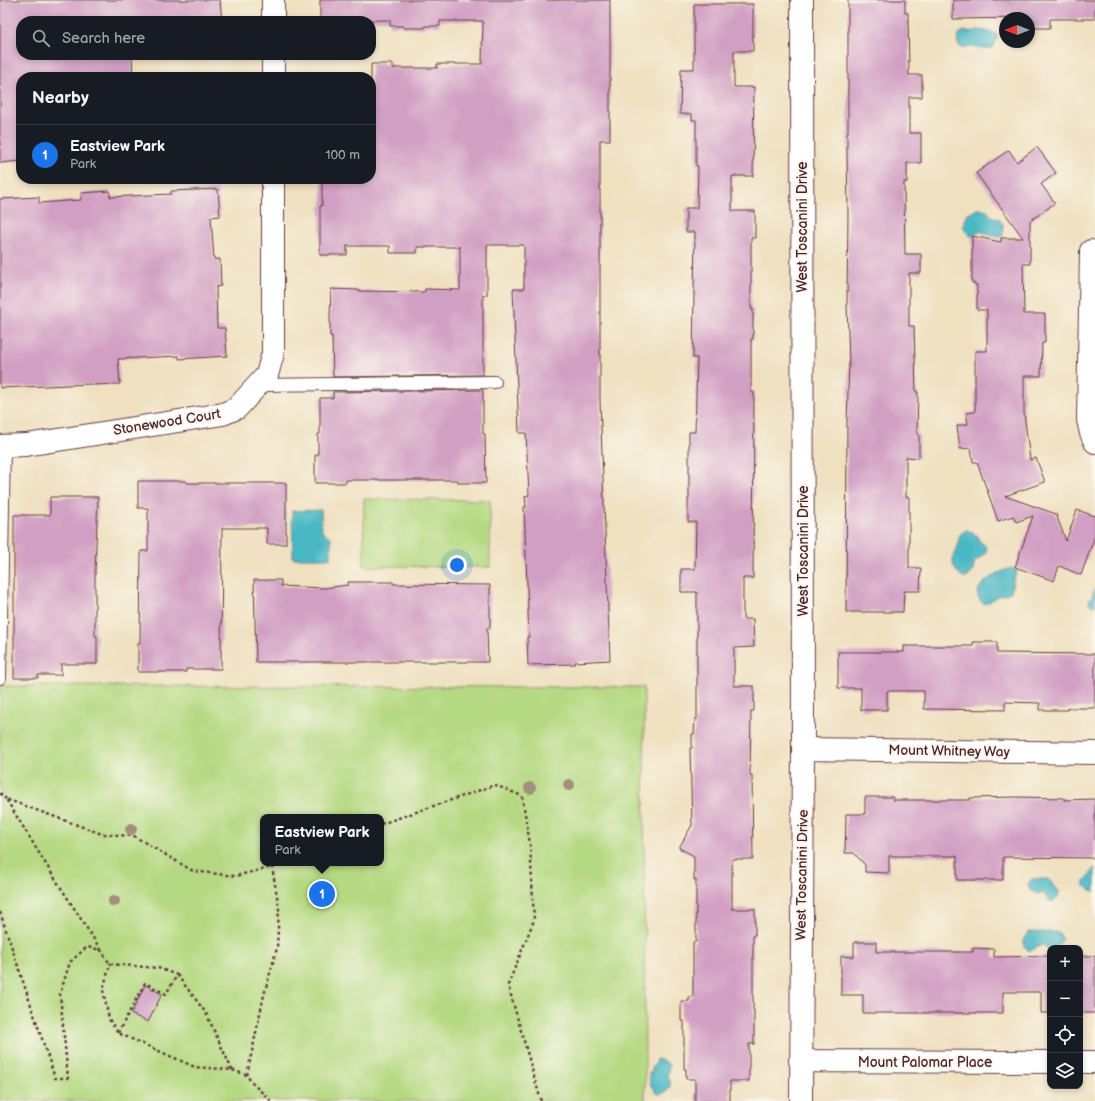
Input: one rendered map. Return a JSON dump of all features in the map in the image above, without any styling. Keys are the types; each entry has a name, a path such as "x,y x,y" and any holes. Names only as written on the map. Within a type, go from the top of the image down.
{"street":[{"path":"273,0 273,16"},
{"name":"West Toscanini Drive","path":"801,1101 800,1062 803,749 802,0"},
{"path":"273,60 273,72"},
{"name":"Stonewood Court","path":"2,446 26,445 223,414 237,408 266,375 273,353 274,184"},
{"path":"1091,251 1088,420 1095,442"},
{"name":"Mount Whitney Way","path":"803,749 1095,753"},
{"name":"Mount Palomar Place","path":"800,1062 1047,1062"},
{"path":"1083,1062 1095,1062"}],"lane":[{"path":"257,385 495,382"},
{"path":"0,678 2,446"}],"path":[{"path":"384,823 495,786 522,796 530,844 534,920 508,984 541,1101"},
{"path":"0,793 6,799 110,964 103,990 109,1019 118,1033 195,1067 232,1070 247,1075"},
{"path":"6,799 102,834 134,836 193,871 235,876 272,867 279,908 277,948 264,995 247,1075 251,1082 270,1101"},
{"path":"0,912 55,1078 68,1078 60,994 70,962 87,947 102,950"},
{"path":"110,964 158,968 177,975 206,1013 232,1070"},
{"path":"118,1033 145,983 166,994 177,975"}],"green space":[{"path":"364,499 490,500 490,567 364,566"},
{"path":"0,686 644,687 645,1101 0,1101"}],"water":[{"path":"977,30 988,31 996,34 997,39 993,47 987,49 976,47 966,48 959,46 957,41 959,34 963,31 972,32"},
{"path":"977,209 986,210 991,216 999,219 1003,224 1003,236 994,237 980,231 976,233 974,237 967,233 963,226 967,215"},
{"path":"321,510 322,532 331,537 331,558 293,558 292,511"},
{"path":"967,530 978,536 979,541 986,547 986,552 974,562 973,572 966,578 956,571 953,565 953,559 960,535"},
{"path":"1012,568 1017,572 1013,580 1011,592 984,604 979,599 978,593 980,587 999,572"},
{"path":"1095,588 1095,606 1089,604"},
{"path":"1095,868 1095,892 1083,885"},
{"path":"1032,879 1048,879 1059,891 1058,898 1053,901 1049,901 1043,893 1037,894 1030,890 1028,884"},
{"path":"1029,932 1058,932 1063,939 1057,945 1047,945 1047,949 1044,945 1028,950 1024,946 1025,939"},
{"path":"658,1059 669,1065 667,1079 670,1079 670,1087 666,1092 660,1094 655,1092 654,1088 650,1085 649,1073 652,1073 652,1068 656,1063 655,1060"}],"building":[{"path":"0,0 220,0 222,16 16,16 16,60 132,60 133,72 16,72 16,161 0,163"},
{"path":"320,0 610,0 610,140 600,140 600,401 610,660 575,662 575,664 528,665 527,637 529,637 524,507 526,507 525,496 529,495 526,433 519,433 513,289 524,289 524,245 487,245 487,295 483,295 483,375 333,377 332,336 330,336 331,289 424,292 425,289 460,290 460,247 417,247 417,253 390,253 390,246 347,246 347,255 320,255 320,206 322,206 322,184 376,184 376,72 371,72 371,64 393,64 393,68 437,68 437,64 482,64 483,21 440,21 440,26 403,28 403,26 390,26 390,20 376,20 376,16 320,16"},
{"path":"848,0 905,0 905,13 908,13 909,75 922,75 922,97 909,97 909,133 921,133 921,163 907,163 907,182 904,182 905,254 921,254 921,273 909,273 909,326 914,326 916,392 918,392 917,434 919,434 919,458 906,457 906,497 909,497 909,568 921,568 920,591 904,591 903,612 846,612 847,421 849,363 847,303"},
{"path":"953,0 1095,0 1095,19 1050,19 1050,28 1035,28 1035,12 999,12 999,18 953,19"},
{"path":"694,4 753,4 753,51 734,51 734,87 754,87 753,176 732,176 732,211 755,211 755,238 751,238 751,309 753,309 753,339 751,339 751,392 754,392 753,578 743,578 743,619 753,619 754,647 734,648 734,686 754,686 754,711 751,711 750,775 752,775 753,859 732,859 732,909 755,909 755,935 753,935 754,1044 749,1044 749,1081 730,1081 730,1101 695,1101 695,1079 686,1079 686,1069 684,1069 684,1021 681,1021 681,1001 689,1001 689,997 693,997 693,942 696,942 696,880 694,880 694,856 679,848 692,825 690,748 692,748 692,734 694,734 695,719 697,719 697,592 681,592 681,569 695,569 696,522 688,522 688,499 689,432 695,432 697,358 693,358 695,232 686,232 686,208 697,208 698,166 696,166 696,120 692,120 692,114 680,114 681,69 694,69"},
{"path":"1037,147 1056,173 1041,184 1055,203 1030,221 1030,264 1023,264 1024,314 1045,314 1045,343 1042,343 1041,376 1024,376 1024,413 1030,460 1036,458 1045,482 1005,496 1056,514 1066,541 1077,510 1095,516 1095,536 1081,575 1059,566 1054,581 1015,567 1033,516 1016,522 1013,516 998,521 977,462 973,462 971,448 960,449 957,426 968,424 966,413 975,412 975,351 987,351 987,310 977,310 977,285 972,283 972,236 1001,242 1001,238 1023,238 976,173 1009,150 1017,162"},
{"path":"218,189 220,216 211,217 214,259 220,259 221,286 216,287 217,328 225,328 227,356 179,359 179,356 118,359 120,384 0,388 0,199 39,197 39,203 81,200 81,193 110,191 110,197 171,194 171,191"},
{"path":"483,390 483,434 485,434 486,483 458,483 458,480 346,480 346,483 315,483 315,455 318,455 318,434 320,434 320,398 333,398 333,392"},
{"path":"138,481 186,481 186,483 286,483 286,544 267,544 267,528 222,528 221,669 186,669 186,672 138,672 138,643 140,643 141,551 148,551 148,508 138,508"},
{"path":"50,497 98,497 95,571 95,636 97,636 97,664 61,664 61,675 38,675 38,678 14,678 14,515 50,515"},
{"path":"254,580 281,580 281,586 324,588 348,585 348,582 490,585 490,628 487,628 488,662 256,662"},
{"path":"973,642 997,642 997,653 1095,654 1095,708 1040,710 1040,703 1005,702 1005,710 924,709 924,691 887,691 887,710 861,710 861,688 838,688 838,652 904,652 904,646 973,646"},
{"path":"865,797 893,797 893,800 970,800 970,798 1016,797 1064,798 1064,800 1095,799 1095,858 1003,857 1003,880 957,880 957,856 889,856 889,873 865,872 865,865 854,853 845,853 846,814 865,814"},
{"path":"854,942 876,942 876,952 973,952 973,948 994,949 994,957 1047,956 1047,1013 1041,1013 1041,992 1003,992 1003,1013 863,1013 863,995 841,995 841,956 854,957"},
{"path":"1083,956 1095,956 1095,1013 1083,1013"},
{"path":"145,985 162,994 148,1022 131,1014"}],"place":[{"name":"Eastview Park","path":"322,894"}]}
